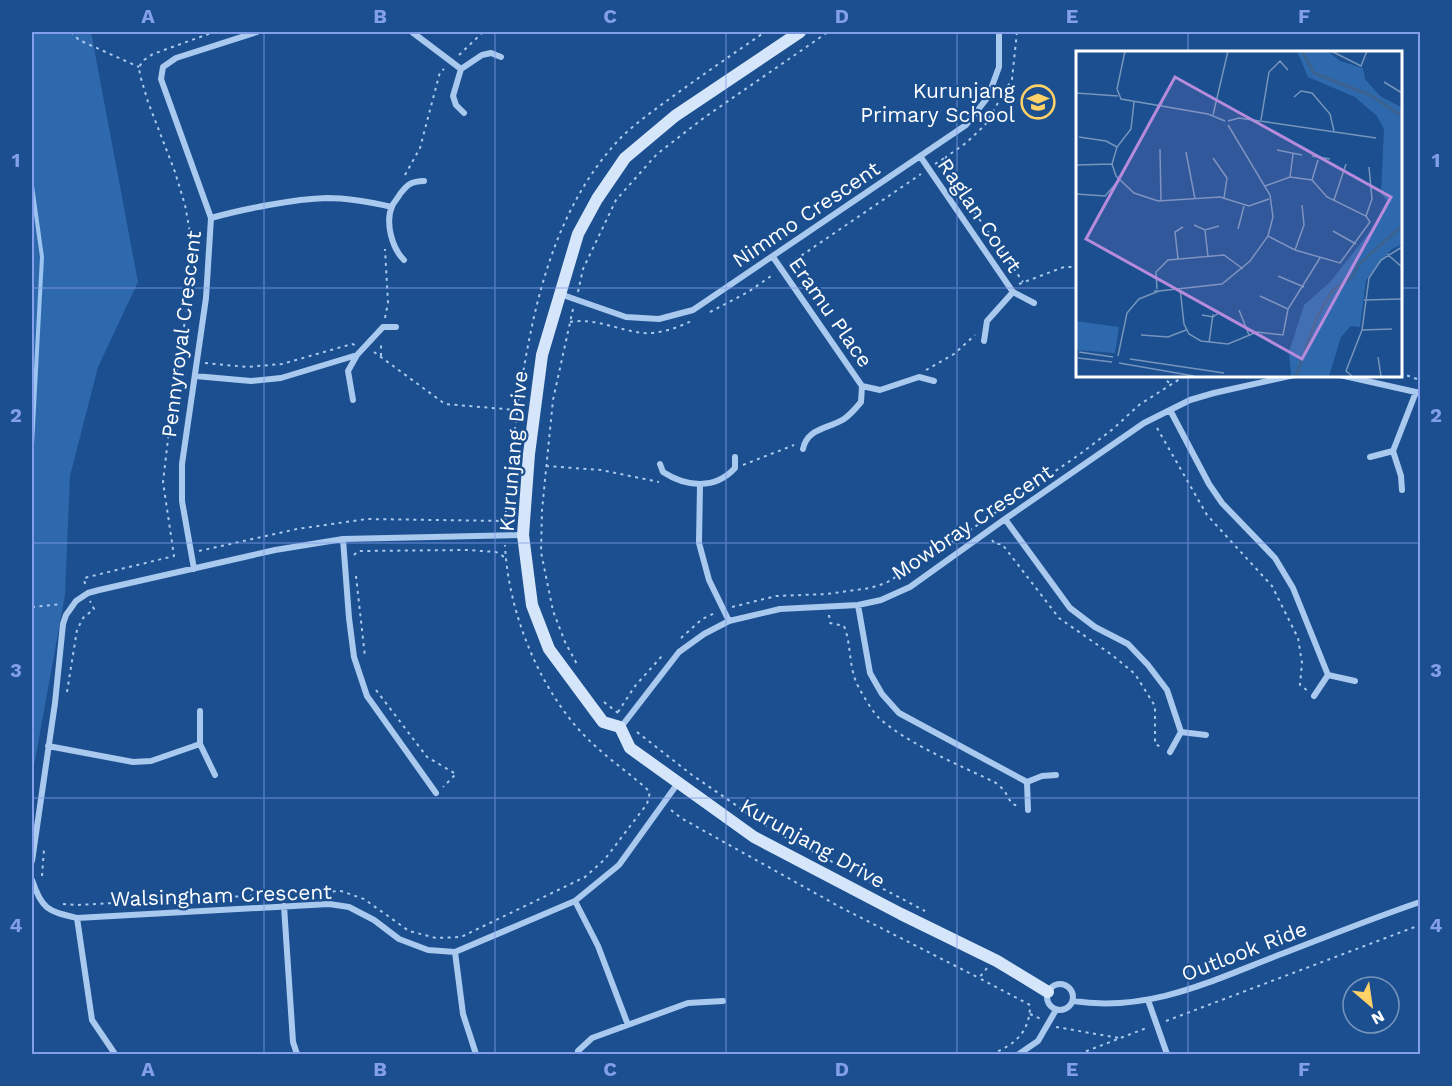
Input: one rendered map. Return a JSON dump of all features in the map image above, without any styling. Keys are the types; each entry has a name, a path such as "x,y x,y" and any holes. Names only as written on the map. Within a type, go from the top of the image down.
{"street":[{"name":"Pennyroyal Crescent","path":"194,569 182,501 182,464 207,297 211,218 161,79 163,68 176,58 257,32"},
{"path":"412,32 461,69"},
{"name":"Kurunjang Drive","path":"800,32 675,116 625,158 597,199 578,234 542,355 529,454 523,534 532,605 549,649 603,722 623,724 630,748 754,837 994,960 1048,992"},
{"name":"Nimmo Crescent","path":"560,294 626,317 659,319 693,310 966,125 988,97 999,67 999,32"},
{"path":"464,113 456,105 453,96 461,69 482,55 491,54 501,57"},
{"name":"Raglan Court","path":"920,156 1012,290 1034,303"},
{"path":"404,260 395,246 389,226 392,207 407,184 424,181"},
{"path":"211,218 251,209 325,198 356,200 392,207"},
{"name":"Eramu Place","path":"773,257 862,386 861,402 845,419 812,433 805,441"},
{"name":"Raglan Court","path":"984,341 987,321 1012,290"},
{"path":"353,400 348,372 357,355 383,327 396,327"},
{"path":"195,376 251,381 281,378 357,355"},
{"name":"Mowbray Crescent","path":"623,724 679,652 704,634 729,621 780,609 858,605 880,600 910,588 1005,519 1153,419 1190,400 1290,376"},
{"path":"1345,376 1418,392 1393,451 1401,476 1402,490"},
{"name":"Eramu Place","path":"862,386 880,390 913,378 919,377 934,381"},
{"path":"1170,410 1209,484 1222,503 1275,558 1293,588 1328,675"},
{"path":"803,449 805,441"},
{"path":"1370,458 1393,451"},
{"path":"660,464 663,472 677,481 700,485 729,475 735,468 735,457"},
{"path":"700,485 699,543 709,580 729,621"},
{"path":"1005,519 1070,608 1095,627 1128,644 1148,665 1167,690 1182,732"},
{"path":"32,861 55,703 63,624 70,607 83,596 99,590 275,550 343,539 523,534"},
{"path":"343,539 354,657 367,696 436,793"},
{"path":"858,605 870,673 882,694 899,713 1027,782"},
{"path":"1328,675 1355,681"},
{"path":"1314,696 1328,675"},
{"path":"200,711 200,744 215,776"},
{"path":"1182,732 1206,735"},
{"path":"1170,752 1182,732"},
{"path":"48,746 134,762 151,762 200,744"},
{"path":"1027,782 1042,776 1056,776"},
{"path":"1027,782 1028,810"},
{"name":"Walsingham Crescent","path":"32,880 37,896 50,911 77,918 329,904 349,907 374,920 399,939 428,950 455,952 575,901 619,865 678,783"},
{"path":"575,901 598,946 628,1025"},
{"name":"Outlook Ride","path":"1073,1001 1093,1004 1135,1003 1181,993 1420,902"},
{"path":"284,906 293,1042 297,1054"},
{"path":"77,918 92,1020 116,1054"},
{"path":"455,952 463,1014 476,1054"},
{"path":"1019,1054 1038,1041 1056,1010 1068,1008 1073,1001 1074,996 1070,988 1063,984 1054,986 1048,992 1047,1001 1056,1010"},
{"path":"1148,1000 1167,1054"},
{"path":"578,1051 592,1038 688,1003 723,1001"}],"path":[{"path":"71,32 79,40 139,67"},
{"path":"578,666 565,642 553,611 541,552 553,400 583,269 616,200 657,154 705,117 828,32"},
{"path":"1017,32 1012,79 985,125 966,143 946,157 943,167 1023,282"},
{"path":"1012,290 1023,282 1064,267 1072,267 1076,270"},
{"path":"913,378 954,354 986,326"},
{"path":"1401,373 1420,380"},
{"path":"1163,376 1170,384"},
{"path":"677,642 702,619 735,605 776,596 827,594 870,588 886,583 963,536 1080,454 1113,429 1139,405 1184,376"},
{"path":"1139,405 1153,419 1207,515 1272,586 1298,638 1302,663 1300,685 1314,696"},
{"path":"735,468 805,441"},
{"path":"546,466 601,470 658,482 677,481"},
{"path":"987,532 995,544 1002,544 1008,550 1059,618 1135,674 1155,706 1155,744 1170,752"},
{"path":"354,556 358,551 467,550 496,552 506,558"},
{"path":"355,568 366,663"},
{"path":"32,607 63,604"},
{"path":"604,701 618,712 635,686 669,650"},
{"path":"375,688 427,756 456,774 436,793"},
{"path":"623,724 772,830 927,912"},
{"path":"650,792 681,818 840,907 1030,1005 1030,1014 1019,1039 991,1054"},
{"path":"1079,1054 1420,925"},
{"path":"979,978 994,960"},
{"path":"1030,1014 1060,1029 1121,1038"}],"shaded area":[{"path":"32,32 91,32 138,282 98,367 70,476 65,595 32,777"}],"waterway":[{"path":"32,186 42,257 32,445"}],"place":[{"name":"Kurunjang Primary School","path":"1038,102"}]}
